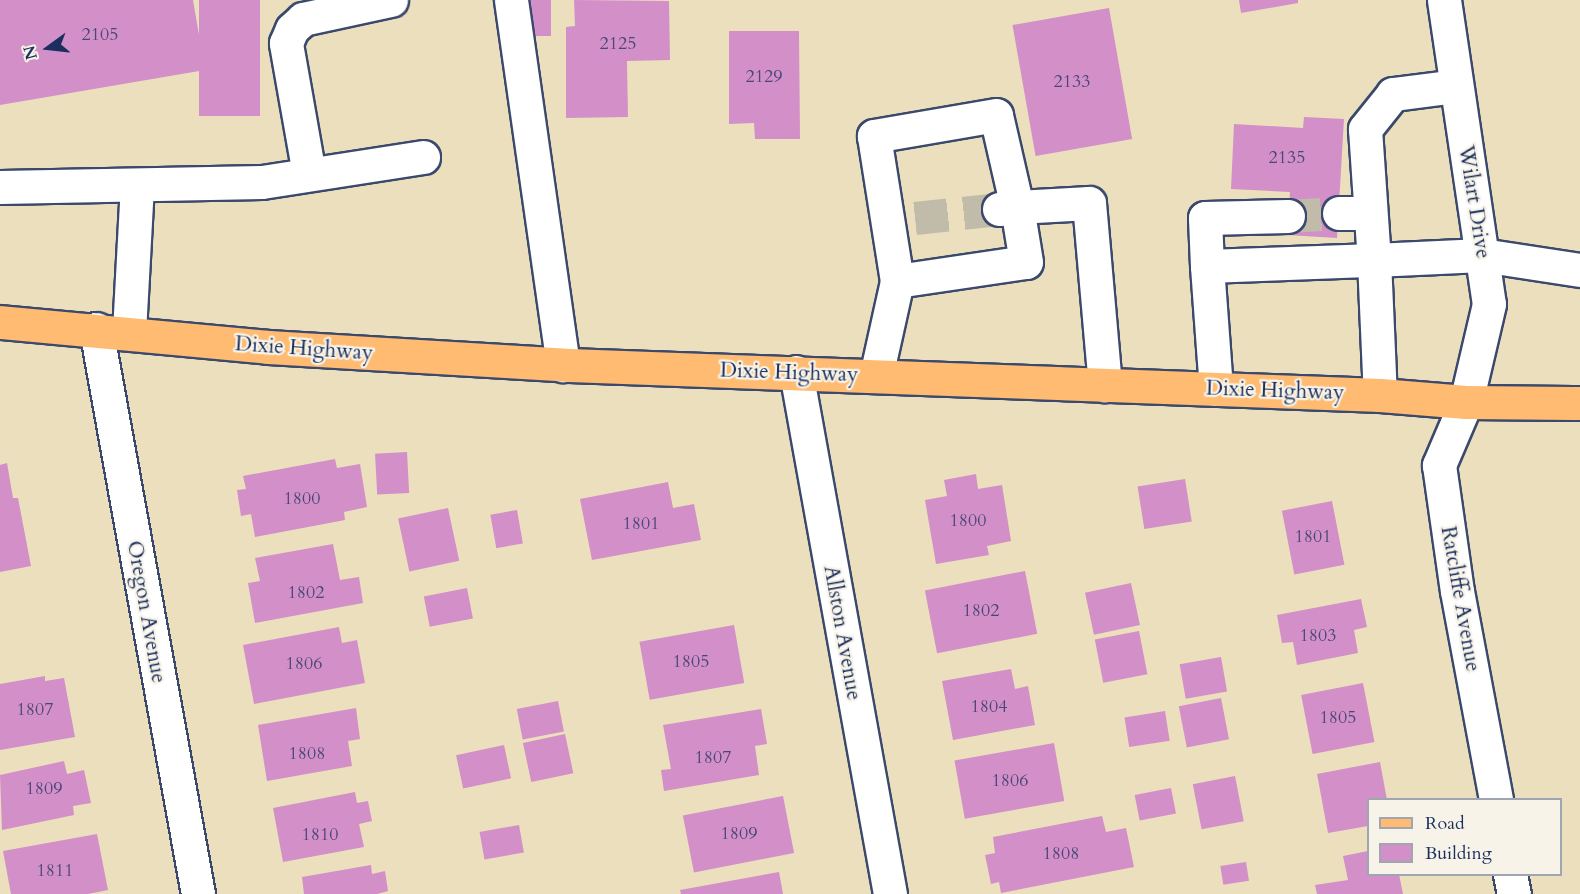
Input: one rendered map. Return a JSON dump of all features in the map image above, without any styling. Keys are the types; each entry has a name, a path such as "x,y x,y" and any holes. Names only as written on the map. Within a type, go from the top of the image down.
{"main road":[{"name":"Dixie Highway","path":"0,322 129,332 268,347 563,365 1380,395 1466,402 1580,403"}],"street":[{"path":"309,174 286,43 292,29 303,19 391,0"},
{"path":"511,0 563,365"},
{"name":"Wilart Drive","path":"1444,0 1489,304 1466,402"},
{"path":"1380,395 1374,260 1354,213 1365,129 1393,94 1456,86"},
{"path":"876,376 897,281 902,219 874,136 996,115 1008,208 1026,262 897,281"},
{"path":"0,187 262,182 423,157"},
{"path":"129,332 136,184"},
{"path":"1008,208 1089,203 1105,385"},
{"path":"1216,389 1205,218 1288,216"},
{"path":"1208,266 1482,255 1580,270"},
{"name":"Oregon Avenue","path":"96,329 198,894"},
{"name":"Allston Avenue","path":"796,372 890,894"},
{"name":"Ratcliffe Avenue","path":"1466,402 1439,465 1457,591 1496,798"},
{"path":"1510,876 1514,894"}],"building":[{"path":"0,0 193,0 205,70 0,105"},
{"path":"199,0 260,0 260,116 199,116"},
{"path":"527,0 551,0 551,36 527,36"},
{"path":"574,0 669,1 670,60 627,61 628,117 566,118 566,27 575,26"},
{"path":"1239,0 1298,0 1298,3 1241,13"},
{"path":"1109,8 1132,139 1036,156 1012,25"},
{"path":"729,31 799,31 800,139 755,139 754,123 729,124"},
{"path":"1304,117 1344,119 1337,238 1287,235 1290,192 1231,189 1234,124 1303,128"},
{"path":"407,452 409,493 377,495 375,454"},
{"path":"335,459 337,468 360,464 367,507 344,512 345,520 255,537 251,514 241,516 237,490 246,489 243,476"},
{"path":"7,463 13,498 18,498 31,566 0,572 0,465"},
{"path":"976,474 978,489 1002,485 1011,541 987,546 989,555 936,564 925,500 947,496 944,480"},
{"path":"1185,479 1192,521 1144,529 1138,487"},
{"path":"668,482 673,508 694,504 701,540 592,560 580,499"},
{"path":"1332,501 1344,565 1294,575 1282,511"},
{"path":"448,508 459,561 409,571 398,519"},
{"path":"517,510 523,543 496,548 490,515"},
{"path":"333,544 340,580 359,577 363,603 255,623 248,583 260,581 255,558"},
{"path":"1025,571 1037,634 937,653 925,590"},
{"path":"1131,583 1140,625 1094,635 1085,593"},
{"path":"467,588 473,618 430,627 424,596"},
{"path":"1361,599 1367,627 1354,630 1358,653 1297,665 1293,642 1282,643 1277,615"},
{"path":"734,625 744,683 650,700 639,642"},
{"path":"339,627 342,643 357,640 365,683 254,704 243,645"},
{"path":"1139,631 1147,674 1103,683 1095,640"},
{"path":"1221,657 1227,691 1186,699 1180,664"},
{"path":"1011,669 1015,689 1028,686 1035,725 953,740 942,681"},
{"path":"45,676 45,681 64,678 75,737 0,750 0,684"},
{"path":"1363,683 1374,742 1313,754 1301,695"},
{"path":"1221,698 1229,739 1187,747 1179,706"},
{"path":"558,701 564,731 523,739 517,709"},
{"path":"356,708 360,739 348,741 352,766 267,781 258,725"},
{"path":"761,709 767,744 755,746 759,775 664,791 661,770 671,769 663,725"},
{"path":"1165,711 1170,741 1129,747 1125,717"},
{"path":"565,734 573,773 531,782 523,743"},
{"path":"1054,743 1064,801 965,819 955,761"},
{"path":"504,745 511,778 463,788 456,755"},
{"path":"64,761 67,774 84,770 91,803 73,806 74,815 2,830 0,775"},
{"path":"1380,762 1387,798 1367,798 1367,826 1328,833 1317,774"},
{"path":"1235,776 1244,821 1202,829 1193,784"},
{"path":"1171,788 1176,814 1140,821 1135,795"},
{"path":"355,792 357,803 368,801 372,821 359,824 364,847 283,862 273,808"},
{"path":"783,796 794,853 694,872 683,815"},
{"path":"1102,816 1106,832 1126,828 1134,867 1001,893 999,882 991,884 985,855 995,853 993,837"},
{"path":"519,825 524,853 484,860 480,832"},
{"path":"97,834 108,890 88,894 11,894 3,851"},
{"path":"1367,851 1367,876 1399,876 1403,894 1317,894 1315,885 1348,880 1343,856"},
{"path":"1246,862 1249,881 1223,885 1220,866"},
{"path":"371,865 372,874 385,871 388,891 377,894 304,894 302,877"},
{"path":"779,872 783,894 681,894 680,890"}],"tunnel":[{"path":"915,218 999,209"},
{"path":"1288,216 1339,213"}]}
